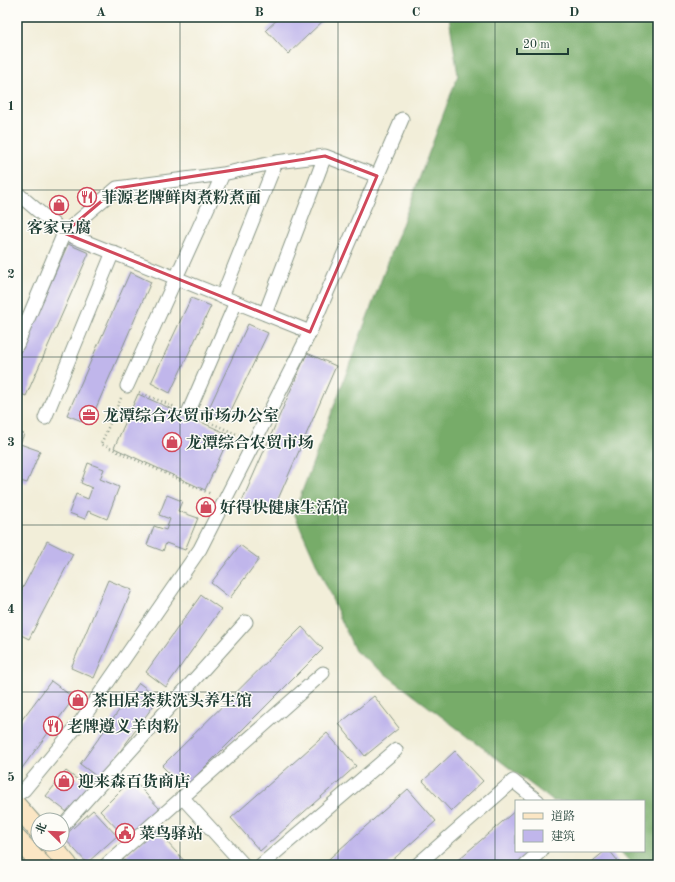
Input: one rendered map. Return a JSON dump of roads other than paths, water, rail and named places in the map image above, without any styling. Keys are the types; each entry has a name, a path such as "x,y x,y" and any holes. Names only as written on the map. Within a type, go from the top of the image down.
{"street":[{"path":"17,795 24,790 81,721 200,549 310,332 402,119"},
{"path":"17,345 64,233 117,188 223,174 276,162 326,156 377,176"},
{"path":"265,314 326,156"},
{"path":"222,297 276,162"},
{"path":"127,386 223,174"},
{"path":"17,193 64,233 310,332"},
{"path":"45,418 113,252"},
{"path":"188,413 236,302"},
{"path":"70,818 246,622"},
{"path":"106,865 323,673"},
{"path":"261,865 396,750"},
{"path":"417,865 513,781 537,800"},
{"path":"182,798 244,865"},
{"path":"17,806 30,821"},
{"path":"17,838 42,865"},
{"path":"57,852 68,865"},
{"path":"525,865 540,852"}],"place":[{"name":"菲源老牌鲜肉煮粉煮面","path":"87,197"},
{"name":"客家豆腐","path":"59,205"},
{"name":"龙潭综合农贸市场办公室","path":"89,415"},
{"name":"龙潭综合农贸市场","path":"172,442"},
{"name":"好得快健康生活馆","path":"206,507"},
{"name":"茶田居茶麸洗头养生馆","path":"78,700"},
{"name":"老牌遵义羊肉粉","path":"53,726"},
{"name":"迎来森百货商店","path":"64,781"},
{"name":"菜鸟驿站","path":"125,833"}]}
